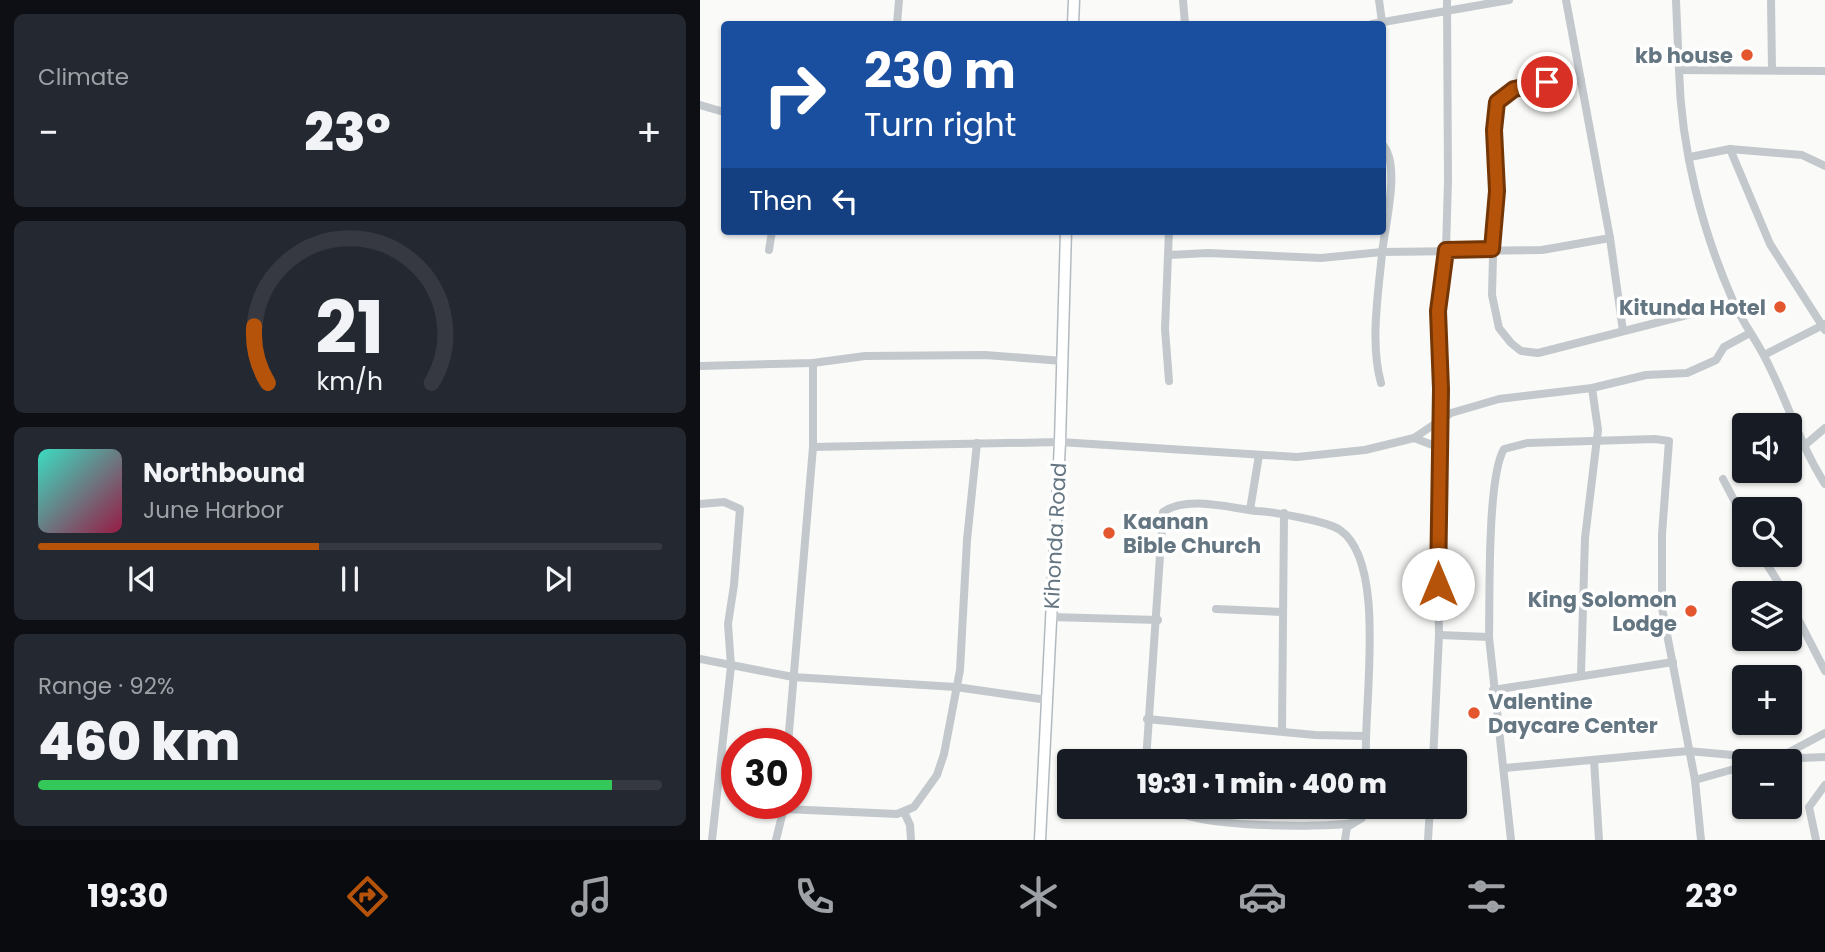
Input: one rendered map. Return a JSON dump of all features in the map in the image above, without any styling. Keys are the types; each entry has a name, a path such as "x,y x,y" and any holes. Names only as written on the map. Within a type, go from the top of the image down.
{"street":[{"path":"897,21 899,0"},
{"path":"1073,21 1074,0"},
{"path":"1183,0 1185,21"},
{"path":"1379,0 1382,21"},
{"path":"1386,21 1447,4 1509,0"},
{"path":"1566,0 1610,238 1623,331"},
{"path":"1676,0 1680,110 1710,239 1734,303 1764,355 1825,484"},
{"path":"1771,0 1772,69"},
{"path":"1433,749 1438,635 1438,311 1446,250 1447,4"},
{"path":"1679,70 1825,71"},
{"path":"1580,80 1514,89 1497,102 1494,130 1497,191 1492,249 1492,295 1499,328 1521,351 1538,353 1734,303"},
{"path":"700,105 721,111"},
{"path":"1690,157 1730,149 1802,155 1825,166"},
{"path":"1730,149 1770,244 1824,327 1764,355"},
{"path":"1386,156 1391,171 1386,216"},
{"path":"769,250 771,235"},
{"name":"Kihonda Road","path":"1040,840 1060,442 1066,235"},
{"path":"1169,235 1165,328 1169,381"},
{"path":"1381,383 1376,355 1384,235"},
{"path":"1169,255 1208,253 1321,258 1382,252 1542,250 1610,238"},
{"path":"813,447 1060,442 1259,454 1333,455 1414,438 1451,413 1499,399 1592,388 1646,375 1687,373 1716,360 1724,347 1750,332"},
{"path":"700,366 813,363 865,356 985,355 1063,361"},
{"path":"789,728 813,447 813,363"},
{"path":"1581,676 1585,538 1598,430 1592,388"},
{"path":"1805,445 1825,428"},
{"path":"1414,438 1438,447"},
{"path":"1511,840 1489,637 1493,500 1502,453 1508,446 1527,443 1655,439 1669,441 1661,578 1662,608 1695,780 1700,840"},
{"path":"812,809 873,815 904,812 914,807 937,775 944,754 960,670 967,540 977,443"},
{"path":"1250,510 1259,454"},
{"path":"1723,479 1732,497"},
{"path":"700,503 724,502 740,509 728,624 730,666 712,840"},
{"path":"1146,749 1158,620 1163,512 1173,506 1198,504 1284,513 1341,530 1359,552 1367,575 1369,649 1366,749"},
{"path":"1282,731 1284,513"},
{"path":"1216,608 1282,612"},
{"path":"1051,617 1158,620"},
{"path":"1802,626 1825,671"},
{"path":"1438,635 1489,637"},
{"path":"700,659 793,677 956,687 1047,700"},
{"path":"1493,690 1674,662"},
{"path":"1147,719 1315,736 1365,736"},
{"path":"1795,749 1825,733"},
{"path":"1504,768 1688,751 1732,755"},
{"path":"1802,758 1825,757"},
{"path":"1594,760 1599,840"},
{"path":"1695,780 1732,770"},
{"path":"1816,840 1809,807 1825,785"},
{"path":"904,812 910,825 911,840"},
{"path":"776,840 782,819"},
{"path":"1214,819 1255,824 1325,826 1353,823"},
{"path":"1345,840 1347,827 1360,819"},
{"path":"1428,840 1429,819"}],"place":[{"name":"kb house","path":"1747,55"},
{"name":"Kitunda Hotel","path":"1780,307"},
{"name":"Kaanan Bible Church","path":"1109,533"},
{"name":"King Solomon Lodge","path":"1691,611"},
{"name":"Valentine Daycare Center","path":"1474,713"}],"route":[{"path":"1438,584 1437,506 1441,389 1438,311 1446,250 1492,249 1497,191 1494,130 1497,102 1504,94 1514,89 1547,82"}]}
